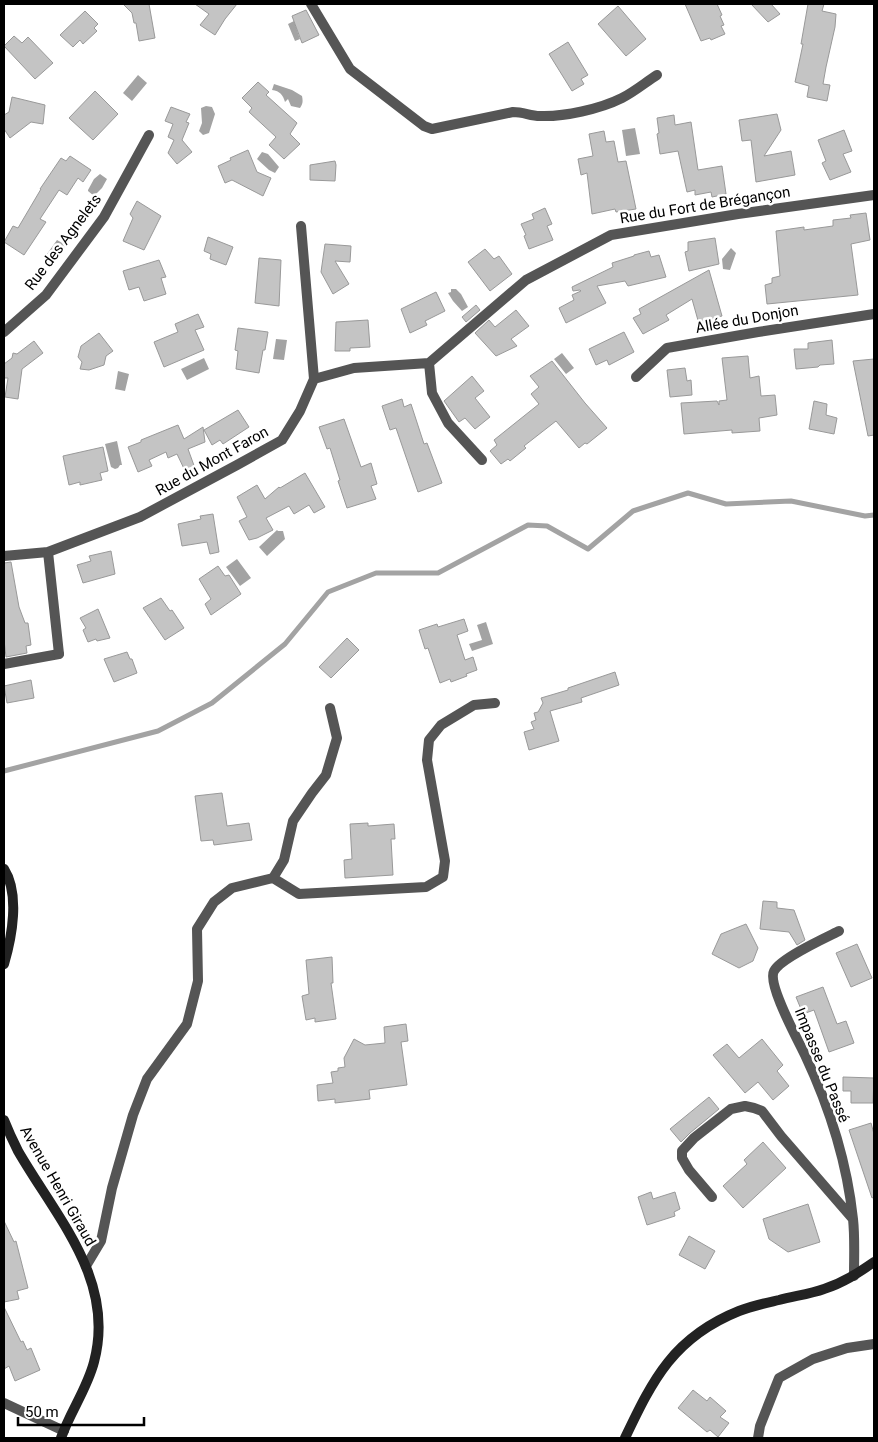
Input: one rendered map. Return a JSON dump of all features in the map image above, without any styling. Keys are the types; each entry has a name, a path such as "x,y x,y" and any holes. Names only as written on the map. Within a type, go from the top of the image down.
{"street":[{"path":"311,4 350,69 424,126 432,129 513,112 538,116 589,110 621,98 658,75"},
{"name":"Rue des Agnelets","path":"4,332 46,295 104,217 149,135"},
{"name":"Rue du Fort de Brégançon","path":"429,363 526,280 611,235 738,214 874,195"},
{"name":"Rue du Mont Faron","path":"4,556 48,552 140,517 282,440 300,411 314,380 301,226"},
{"name":"Allée du Donjon","path":"636,377 667,348 874,314"},
{"path":"314,380 354,368 429,363 432,393 448,423 482,460"},
{"path":"4,664 59,654 48,552"},
{"path":"273,878 299,894 426,887 443,878 446,861 427,760 429,740 442,725 474,705 495,703"},
{"path":"86,1266 102,1241 112,1188 133,1115 147,1079 187,1024 198,981 197,929 214,902 232,888 273,878 284,860 293,821 326,775 336,738 330,708"},
{"path":"4,868 11,884 12,917 8,951 4,964"},
{"name":"Impasse du Passé","path":"839,931 784,960 774,970 772,978 780,1002 828,1111 846,1173 853,1220 854,1276"},
{"path":"712,1197 689,1170 682,1158 682,1151 694,1138 731,1109 745,1106 762,1111 853,1220"},
{"name":"Avenue Henri Giraud","path":"4,1120 17,1150 69,1231 86,1266 96,1297 99,1331 94,1360 88,1382 62,1435"},
{"path":"625,1438 647,1392 664,1367 682,1346 709,1326 739,1311 822,1290 854,1276 874,1262"},
{"path":"758,1438 760,1426 779,1378 814,1359 848,1348 874,1344"},
{"path":"4,1403 62,1435"}],"shaded area":[{"path":"294,21 300,39 295,41 288,24"},
{"path":"138,75 147,83 132,101 123,93"},
{"path":"274,84 292,90 302,96 300,108 291,106 288,99 285,102 281,94 272,90"},
{"path":"206,106 212,107 215,114 209,133 203,135 199,131 202,123 201,108"},
{"path":"635,128 640,154 626,156 622,130"},
{"path":"262,152 268,154 279,167 275,173 257,159"},
{"path":"100,174 107,179 94,196 88,190 94,179"},
{"path":"57,240 66,245 57,260 47,254"},
{"path":"731,248 736,253 730,270 723,269 722,259"},
{"path":"451,289 456,289 461,294 468,307 462,311 448,293 451,292"},
{"path":"276,339 287,340 284,360 273,359"},
{"path":"562,353 574,368 566,374 554,359"},
{"path":"204,358 209,369 187,380 181,369"},
{"path":"118,371 129,374 125,391 115,389"},
{"path":"117,441 122,465 115,469 111,467 105,444"},
{"path":"277,530 283,531 285,539 267,556 259,547"},
{"path":"237,559 251,578 240,586 226,567"},
{"path":"486,622 493,644 472,651 469,644 482,640 477,625"}],"building":[{"path":"123,4 149,4 155,38 139,41 132,13"},
{"path":"195,4 237,4 215,35 200,25 209,14"},
{"path":"685,4 717,4 722,15 720,16 724,25 721,26 725,34 711,40 710,38 701,41"},
{"path":"751,4 771,4 780,14 768,22"},
{"path":"808,4 824,4 822,11 836,14 823,84 830,85 827,101 807,97 809,86 795,82 803,44 801,44"},
{"path":"618,6 646,39 626,56 598,24"},
{"path":"306,10 319,35 302,43 292,16"},
{"path":"85,11 98,24 94,28 97,31 83,44 80,40 73,47 60,35"},
{"path":"14,36 22,43 28,37 53,63 35,79 4,46"},
{"path":"568,42 588,75 581,79 584,84 572,91 549,54"},
{"path":"258,82 269,92 266,95 297,123 290,134 300,144 284,159 269,145 276,137 249,112 252,108 242,98"},
{"path":"95,91 118,114 93,140 69,118"},
{"path":"12,97 45,105 43,124 31,122 10,138 4,129 4,115 9,112"},
{"path":"171,107 190,114 186,122 189,123 182,140 192,152 177,164 168,153 174,140 168,137 173,124 165,121"},
{"path":"777,114 781,130 764,156 791,151 795,175 756,182 751,140 742,141 739,120"},
{"path":"674,115 675,125 691,122 698,170 722,166 726,194 712,197 711,192 695,195 695,190 687,192 678,151 660,154 657,118"},
{"path":"844,130 852,151 843,154 851,172 830,180 822,163 826,161 818,140"},
{"path":"604,131 606,142 614,141 618,162 626,161 636,209 616,212 615,209 592,214 587,173 581,175 578,159 593,156 589,134"},
{"path":"248,150 257,172 271,178 263,196 232,180 225,183 218,166"},
{"path":"70,156 91,170 83,182 78,178 67,195 59,190 40,219 46,222 24,255 4,242 13,226 18,228 40,189 61,158 66,161"},
{"path":"335,161 335,181 310,180 310,165"},
{"path":"137,201 161,216 144,250 123,241 133,218 130,214"},
{"path":"545,208 552,224 547,226 553,240 529,249 521,224 534,219 532,214"},
{"path":"866,213 870,240 851,244 858,295 767,304 765,285 772,283 772,278 780,276 776,231 804,227 804,230 833,226 833,220 851,218 850,215"},
{"path":"208,237 233,247 226,265 210,259 211,254 204,251"},
{"path":"715,238 719,264 689,271 685,252 688,251 688,242"},
{"path":"325,244 351,246 350,262 335,261 349,284 333,294 321,272"},
{"path":"485,249 494,259 499,256 512,274 490,291 468,262"},
{"path":"649,251 651,257 659,255 666,277 628,286 625,281 597,286 606,303 566,323 559,308 574,300 572,295 581,291 573,291 572,287 613,267 612,263"},
{"path":"259,258 281,260 279,306 255,303"},
{"path":"159,260 166,277 161,278 166,294 144,301 139,287 129,290 123,271"},
{"path":"709,270 722,316 713,318 714,322 699,324 692,299 666,315 669,320 643,334 633,318 641,314 639,309"},
{"path":"436,292 445,311 425,321 427,325 410,333 401,309"},
{"path":"476,305 480,310 466,322 462,317"},
{"path":"516,310 529,326 511,339 517,346 496,356 475,333 489,320 495,327"},
{"path":"198,314 204,327 195,330 204,350 164,367 154,342 178,332 175,324"},
{"path":"368,320 370,347 350,348 350,351 335,351 336,322"},
{"path":"238,328 268,332 259,373 236,369 238,351 235,350"},
{"path":"624,332 634,352 609,365 607,360 596,365 589,349"},
{"path":"99,333 113,351 106,356 104,365 89,370 80,369 82,362 78,357 81,346"},
{"path":"832,340 834,364 796,369 794,349 808,349 808,343"},
{"path":"34,341 43,353 22,369 18,399 5,397 8,378 4,378 4,364 12,358 13,353 17,354"},
{"path":"748,356 750,378 759,376 761,396 775,395 777,415 759,418 760,431 732,433 732,430 684,434 681,403 717,401 719,405 719,401 727,400 722,358"},
{"path":"874,359 874,435 868,436 853,361"},
{"path":"552,361 607,428 579,448 556,421 524,446 526,448 510,461 508,459 501,464 490,451 497,445 494,440 539,404 531,394 539,387 530,376"},
{"path":"685,368 687,381 691,380 692,395 670,397 667,370"},
{"path":"472,376 484,391 475,398 490,417 475,429 465,418 459,422 444,401"},
{"path":"402,399 404,407 411,404 424,444 427,443 442,483 418,492 396,428 390,430 382,406"},
{"path":"814,401 827,404 826,415 837,418 834,434 809,429"},
{"path":"238,410 249,427 223,444 220,440 212,445 204,430"},
{"path":"344,419 361,467 371,463 377,484 371,486 376,499 347,508 330,448 327,449 319,427"},
{"path":"178,425 184,439 203,427 205,442 188,449 196,471 187,475 177,454 168,458 166,452 149,460 152,466 138,472 128,447"},
{"path":"103,447 108,471 100,473 102,480 80,485 80,482 69,485 63,456"},
{"path":"305,473 325,507 314,513 309,505 294,514 289,506 266,518 273,530 249,540 239,521 247,517 237,497 257,485 265,499 279,487"},
{"path":"213,514 219,552 210,554 207,542 182,546 178,524 201,519 200,516"},
{"path":"111,551 115,574 83,583 77,565 91,561 89,556"},
{"path":"11,562 19,607 25,623 28,623 31,645 26,646 27,653 6,657 4,640 4,563"},
{"path":"218,566 225,576 229,575 241,594 211,615 205,604 211,599 199,579"},
{"path":"161,598 184,628 165,640 143,608"},
{"path":"98,609 110,638 97,641 96,639 88,642 83,630 86,628 80,618"},
{"path":"464,619 468,631 457,635 465,660 473,657 477,670 451,682 450,679 440,683 428,648 425,649 419,630 437,624 438,627"},
{"path":"347,638 359,650 331,678 319,667"},
{"path":"127,652 130,659 132,659 137,673 114,682 104,659"},
{"path":"615,672 619,685 581,698 582,702 550,711 559,741 529,750 524,732 534,729 531,722 536,720 534,713 538,712 543,703 541,698"},
{"path":"31,680 34,698 7,703 4,686"},
{"path":"222,793 227,826 249,823 252,840 214,845 213,840 201,841 195,796"},
{"path":"368,823 368,826 394,824 395,839 391,839 393,875 345,878 344,860 352,859 350,824"},
{"path":"763,901 777,902 777,908 794,910 805,940 797,945 789,932 760,929"},
{"path":"746,924 758,948 753,961 739,968 712,954 721,934"},
{"path":"857,944 872,978 851,987 836,953"},
{"path":"332,957 333,983 331,983 336,1019 315,1022 315,1018 306,1020 302,996 309,994 306,960"},
{"path":"823,987 837,1024 846,1021 854,1043 829,1052 814,1010 803,1014 796,997"},
{"path":"406,1024 408,1041 401,1042 407,1085 369,1090 370,1099 335,1103 335,1099 318,1101 317,1085 333,1083 331,1072 345,1067 344,1058 354,1039 365,1045 385,1043 384,1027"},
{"path":"762,1039 783,1065 777,1071 789,1086 773,1100 758,1082 745,1093 713,1055 727,1044 739,1058"},
{"path":"843,1077 874,1078 873,1103 851,1103 851,1091 843,1091"},
{"path":"709,1097 719,1109 681,1142 670,1129"},
{"path":"871,1123 874,1134 874,1197 872,1198 849,1130"},
{"path":"763,1142 786,1168 743,1208 723,1186 747,1164 744,1160"},
{"path":"651,1192 653,1199 675,1192 680,1209 674,1212 675,1216 647,1225 638,1197"},
{"path":"808,1204 820,1242 788,1252 769,1239 763,1219"},
{"path":"4,1221 14,1242 16,1241 28,1288 17,1291 19,1299 4,1302"},
{"path":"689,1236 715,1251 705,1269 679,1255"},
{"path":"4,1307 21,1342 23,1341 27,1350 31,1348 40,1370 15,1381 9,1366 4,1369"},
{"path":"693,1390 707,1401 710,1397 726,1411 720,1417 729,1423 718,1437 710,1430 707,1432 678,1408"}],"waterway":[{"path":"4,771 158,731 212,703 285,644 328,592 376,573 438,573 528,525 547,526 588,549 633,511 688,493 726,504 791,501 865,516 874,515"}]}
